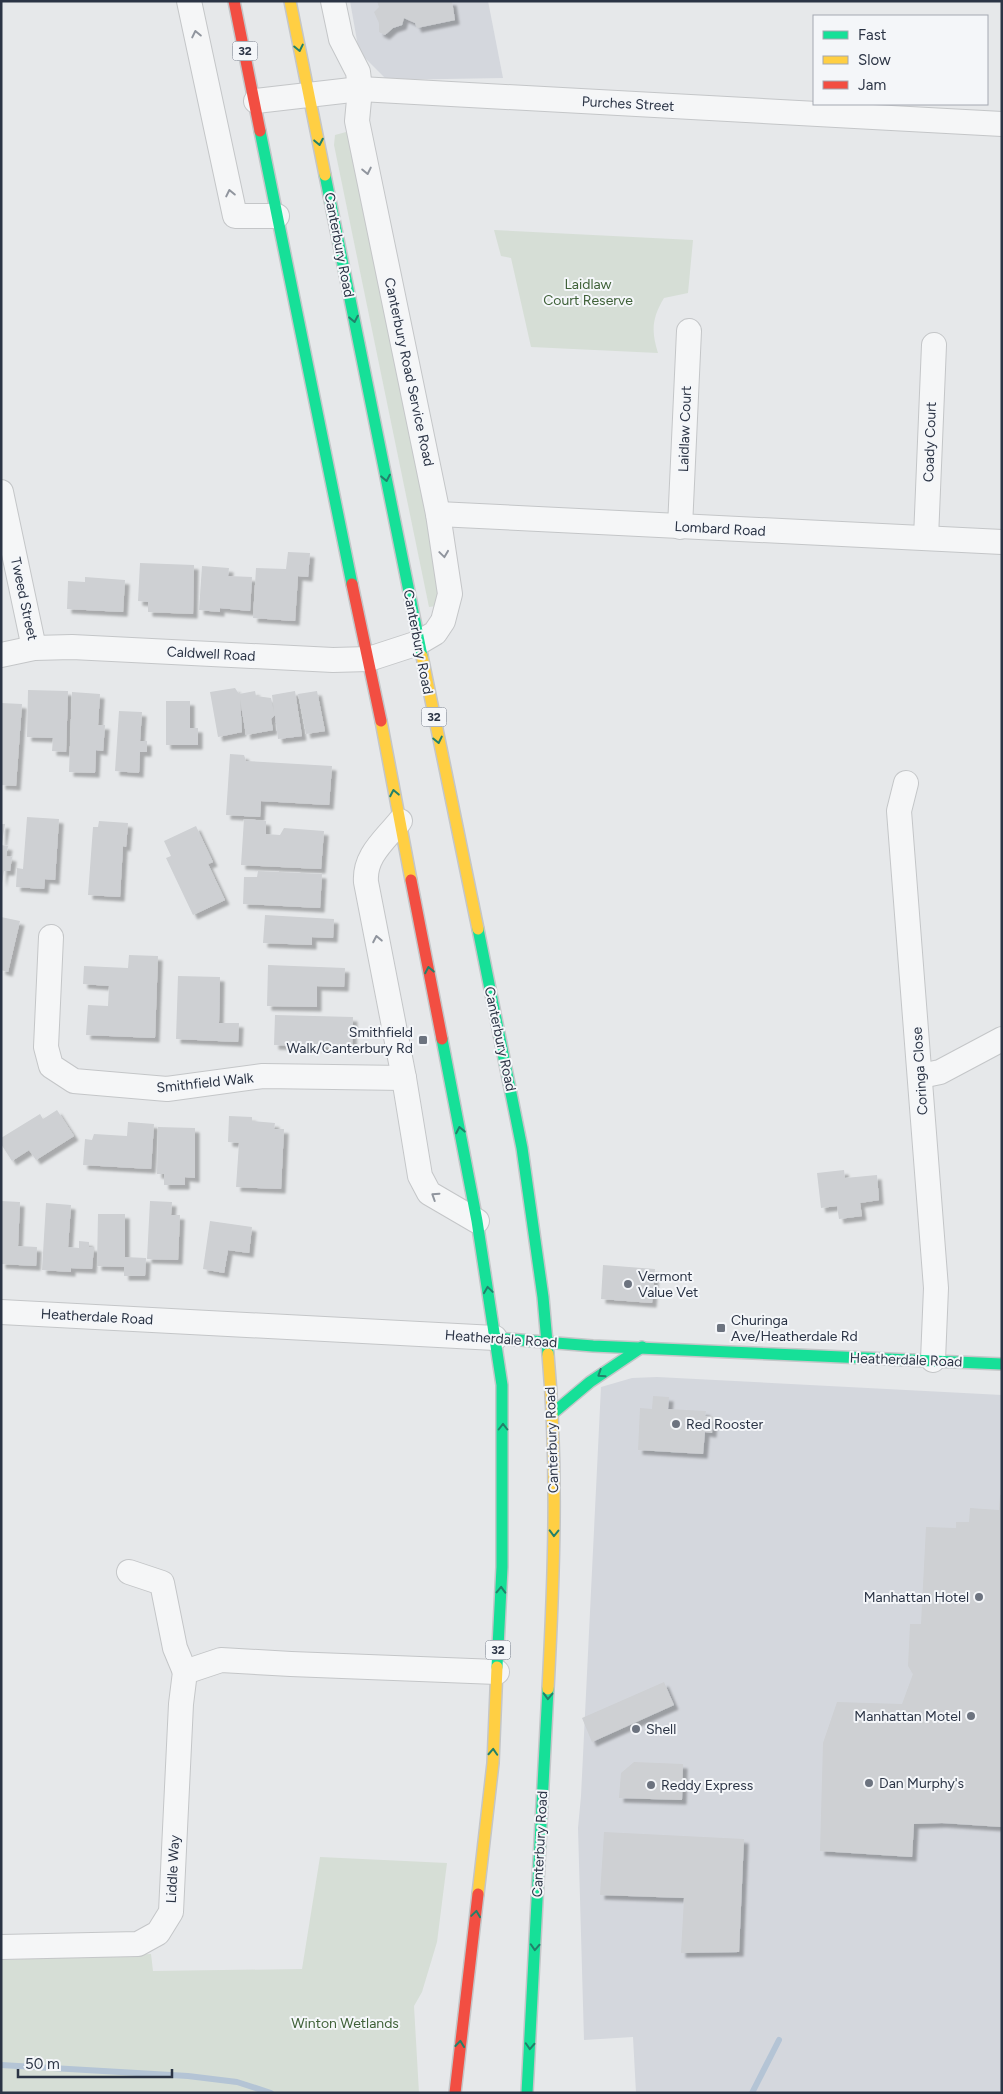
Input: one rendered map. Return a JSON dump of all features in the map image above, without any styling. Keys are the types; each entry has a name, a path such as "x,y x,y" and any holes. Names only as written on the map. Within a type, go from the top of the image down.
{"main road":[{"name":"32","path":"234,1 369,659 477,1221 502,1385 502,1567 492,1772 455,2093"},
{"name":"Canterbury Road","path":"290,1 418,643 522,1148 543,1297 553,1413 555,1484 554,1572 527,2093"},
{"name":"Heatherdale Road","path":"495,1338 1002,1364"},
{"path":"553,1413 590,1382 642,1347"}],"street":[{"path":"189,1 235,216 277,216"},
{"path":"333,1 341,39 358,72 360,89"},
{"name":"Purches Street","path":"256,101 360,89 1002,124"},
{"name":"Canterbury Road Service Road","path":"360,89 357,121 438,514 450,594 443,621 435,633 418,643"},
{"name":"Laidlaw Court","path":"680,527 689,331"},
{"name":"Coady Court","path":"926,538 934,345"},
{"name":"Tweed Street","path":"1,492 34,648"},
{"name":"Lombard Road","path":"438,514 1002,542"},
{"name":"Caldwell Road","path":"1,655 34,648 72,648 333,660 369,659 418,643"},
{"name":"Coringa Close","path":"906,783 899,811 936,1288 933,1360"},
{"path":"400,821 369,859 365,870 404,1078 420,1176 429,1192 477,1221"},
{"name":"Smithfield Walk","path":"51,937 46,1046 51,1066 74,1081 167,1089 263,1076 404,1078"},
{"path":"921,1076 940,1072 1002,1038"},
{"name":"Heatherdale Road","path":"1,1312 495,1338"},
{"name":"Liddle Way","path":"1,1947 138,1944 158,1933 171,1912 181,1704 185,1672 175,1648 162,1583 129,1572"},
{"path":"185,1672 221,1660 497,1672"}],"shaded area":[{"path":"350,1 488,1 503,78 387,80 359,52"},
{"path":"657,1377 1002,1395 1002,2093 636,2093 633,2037 584,2040 578,1828 601,1387 632,1378"}],"green space":[{"path":"346,132 351,138 441,581 437,606 429,607 334,145 335,135"},
{"name":"Laidlaw Court Reserve","path":"494,230 693,240 688,293 664,298 655,318 654,338 658,353 531,347 511,258 501,256"},
{"name":"Winton Wetlands","path":"320,1857 447,1863 437,1942 422,1992 414,2006 419,2093 1,2093 1,1960 151,1954 153,1971 302,1969"}],"building":[{"path":"377,1 452,1 455,20 417,28 415,23 404,18 402,25 393,28 385,35 379,32 379,23 374,12 379,7"},
{"path":"288,552 310,553 308,577 298,576 295,621 253,618 256,568 286,569"},
{"path":"140,563 194,565 193,614 148,612 148,602 138,601"},
{"path":"202,566 229,568 228,576 252,577 250,611 220,608 220,612 199,610"},
{"path":"85,577 125,580 123,612 67,609 68,581 85,582"},
{"path":"235,688 239,694 255,691 256,696 271,698 274,712 272,695 295,691 302,736 278,739 275,715 271,719 273,730 246,735 240,699 242,732 218,737 210,692"},
{"path":"28,690 68,691 66,752 52,751 53,738 27,737"},
{"path":"317,691 325,731 306,734 298,694"},
{"path":"72,692 100,694 98,725 105,725 103,751 96,750 95,773 69,772"},
{"path":"166,701 190,701 190,728 198,728 198,745 166,745"},
{"path":"1,703 22,704 16,786 1,785"},
{"path":"119,711 142,712 140,741 147,741 147,752 140,752 139,773 115,771"},
{"path":"230,754 244,755 246,761 332,766 329,805 261,801 260,817 226,815"},
{"path":"27,817 59,819 55,880 45,879 44,889 16,887 17,868 23,869"},
{"path":"244,819 266,821 266,834 280,835 284,828 324,831 321,869 241,865"},
{"path":"99,821 128,823 126,847 123,846 120,897 88,895 93,827 98,827"},
{"path":"1,824 5,824 2,843 1,843"},
{"path":"196,826 213,862 208,864 225,900 193,915 166,858 171,856 164,841"},
{"path":"1,845 8,846 6,856 12,857 10,871 4,871 2,883"},
{"path":"258,871 322,874 320,908 243,904 244,877 257,877"},
{"path":"265,915 334,919 333,938 312,937 312,945 263,943"},
{"path":"1,917 20,921 8,972 1,970"},
{"path":"129,955 158,956 155,1038 86,1035 88,1005 108,1006 109,986 83,984 84,966 128,968"},
{"path":"268,965 345,968 344,987 317,986 317,1007 267,1006"},
{"path":"178,976 220,977 219,1023 239,1023 238,1042 176,1039"},
{"path":"275,1015 353,1017 352,1048 274,1045"},
{"path":"57,1110 74,1136 36,1160 29,1150 12,1161 1,1144 1,1138 40,1114 43,1119"},
{"path":"229,1116 252,1117 252,1121 275,1123 274,1129 284,1129 281,1189 236,1187 239,1143 228,1142"},
{"path":"128,1122 154,1124 151,1169 83,1165 85,1139 92,1140 94,1134 127,1136"},
{"path":"158,1127 195,1128 195,1178 185,1177 185,1185 164,1185 164,1174 157,1174"},
{"path":"844,1170 845,1178 877,1175 879,1200 860,1203 862,1216 839,1219 837,1206 821,1208 817,1173"},
{"path":"1,1201 20,1202 18,1246 37,1247 36,1266 1,1264"},
{"path":"150,1201 172,1202 171,1215 180,1215 178,1260 147,1259"},
{"path":"46,1203 71,1205 68,1247 79,1248 79,1241 89,1242 89,1247 94,1247 92,1269 71,1268 71,1272 42,1270"},
{"path":"98,1214 125,1214 125,1257 146,1258 145,1276 124,1276 124,1267 97,1266"},
{"path":"210,1221 252,1227 249,1253 228,1250 224,1273 203,1269"},
{"name":"Vermont Value Vet","path":"603,1265 655,1269 652,1303 601,1299"},
{"name":"Red Rooster","path":"653,1396 669,1397 668,1409 706,1411 705,1416 713,1416 712,1433 705,1432 703,1454 638,1450 640,1408 652,1409"},
{"path":"1000,1495 1002,1495 1002,1827 942,1823 914,1824 912,1857 820,1851 823,1743 837,1702 902,1704 913,1674 908,1666 910,1624 921,1624 926,1527 956,1528 956,1522 969,1522 970,1508 999,1510"},
{"path":"664,1682 674,1705 592,1742 582,1718"},
{"name":"Reddy Express","path":"634,1762 683,1764 682,1800 619,1798 621,1773"},
{"path":"604,1832 744,1839 739,1952 681,1953 684,1898 600,1895"}],"waterway":[{"path":"752,2093 779,2040"},
{"path":"1,2065 188,2076 237,2082 271,2093"}],"traffic: fast":[{"path":"260,131 352,584"},
{"path":"325,175 422,656"},
{"path":"478,929 522,1148 543,1297 548,1354"},
{"path":"442,1039 477,1221 502,1385 502,1567 497,1667"},
{"path":"495,1338 593,1346 1002,1364"},
{"path":"553,1413 590,1382 642,1347"},
{"path":"527,2093 548,1689"}],"traffic: slow":[{"path":"290,1 325,175"},
{"path":"422,656 478,929"},
{"path":"381,721 411,880"},
{"path":"548,1354 554,1480 552,1605 548,1689"},
{"path":"478,1894 493,1763 497,1667"}],"traffic: jam":[{"path":"234,1 260,131"},
{"path":"352,584 381,721"},
{"path":"411,880 442,1039"},
{"path":"455,2093 478,1894"}],"place":[{"name":"Smithfield Walk/Canterbury Rd","path":"423,1040"},
{"name":"Vermont Value Vet","path":"628,1284"},
{"name":"Churinga Ave/Heatherdale Rd","path":"721,1328"},
{"name":"Red Rooster","path":"676,1424"},
{"name":"Manhattan Hotel","path":"979,1597"},
{"name":"Manhattan Motel","path":"971,1716"},
{"name":"Shell","path":"636,1729"},
{"name":"Dan Murphy's","path":"869,1783"},
{"name":"Reddy Express","path":"651,1785"}]}
